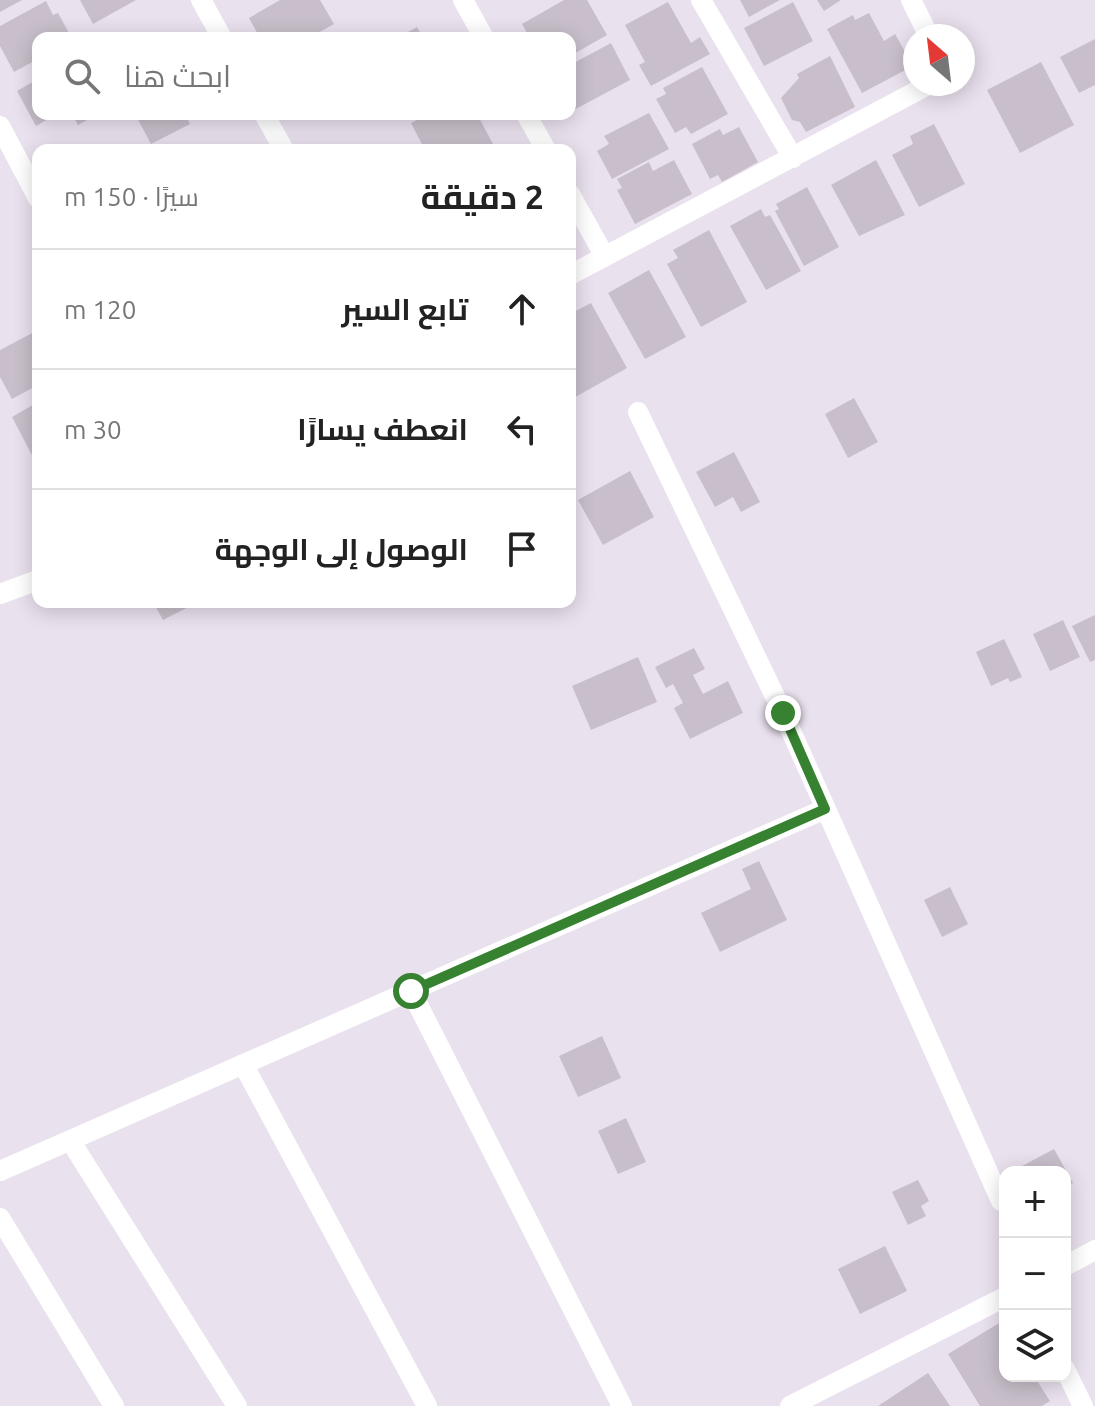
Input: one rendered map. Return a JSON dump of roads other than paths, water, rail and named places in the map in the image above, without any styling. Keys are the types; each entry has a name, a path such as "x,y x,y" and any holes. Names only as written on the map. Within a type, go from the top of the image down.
{"street":[{"path":"201,0 219,32"},
{"path":"463,0 481,32"},
{"path":"701,0 793,158"},
{"path":"911,0 923,24"},
{"path":"576,271 908,96"},
{"path":"267,120 281,144"},
{"path":"529,120 543,144"},
{"path":"0,126 32,187"},
{"path":"576,205 604,255"},
{"path":"638,412 825,809 999,1197"},
{"path":"0,594 32,582"},
{"path":"0,1171 825,809"},
{"path":"411,991 622,1406"},
{"path":"243,1064 427,1406"},
{"path":"70,1140 237,1406"},
{"path":"0,1218 8,1246 114,1406"},
{"path":"1071,1263 1095,1250"},
{"path":"790,1406 999,1300"},
{"path":"1071,1381 1083,1406"}]}
